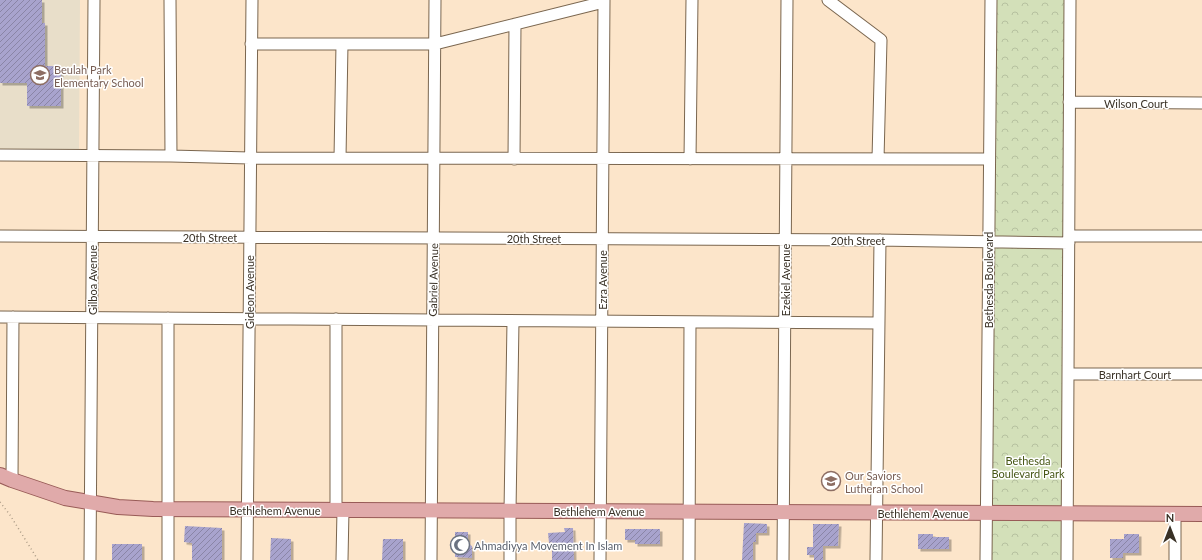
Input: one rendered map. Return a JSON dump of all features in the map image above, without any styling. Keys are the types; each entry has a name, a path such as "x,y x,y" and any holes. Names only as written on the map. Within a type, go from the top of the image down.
{"main road":[{"name":"Bethlehem Avenue","path":"6,478 65,498 118,507 169,509 1202,514"}],"street":[{"name":"Gilboa Avenue","path":"90,560 94,0"},
{"path":"170,0 171,156"},
{"name":"Gideon Avenue","path":"247,560 252,0"},
{"name":"Gabriel Avenue","path":"431,560 435,0"},
{"path":"690,159 692,0"},
{"name":"Ezekiel Avenue","path":"783,560 787,0"},
{"path":"828,0 881,40 878,159"},
{"name":"Bethesda Boulevard","path":"986,560 990,0"},
{"path":"1067,560 1070,0"},
{"path":"251,44 435,44 604,1"},
{"name":"Ezra Avenue","path":"600,560 604,1"},
{"path":"514,158 515,24"},
{"path":"340,158 342,44"},
{"name":"Wilson Court","path":"1069,102 1202,103"},
{"path":"0,155 250,158 989,159"},
{"name":"20th Street","path":"0,236 880,240 988,242 1202,236"},
{"path":"876,560 880,240"},
{"path":"0,317 879,323"},
{"path":"6,478 13,317"},
{"path":"168,318 168,560"},
{"path":"336,320 339,510 342,560"},
{"path":"510,560 513,321"},
{"path":"689,560 690,322"},
{"name":"Barnhart Court","path":"1068,374 1202,374"},
{"path":"1175,514 1175,560"}],"path":[{"path":"0,502 10,515 38,560"}],"shaded area":[{"name":"Beulah Park Elementary School","path":"0,0 80,0 79,150 0,149"}],"green space":[{"name":"Bethesda Boulevard Park","path":"991,0 1070,0 1067,560 987,560"}],"building":[{"path":"0,0 42,0 42,23 45,23 45,66 61,66 61,106 27,106 27,83 0,83"},
{"path":"744,523 767,524 767,533 756,533 756,542 753,542 753,560 742,560"},
{"path":"813,524 839,524 838,546 823,546 823,560 814,560 814,555 807,555 807,547 813,547"},
{"path":"185,526 222,528 222,560 192,560 192,543 184,542"},
{"path":"564,528 573,528 574,560 552,560 552,542 549,543 548,533 565,532"},
{"path":"625,529 660,529 660,544 635,544 635,540 625,540"},
{"path":"455,532 468,532 468,544 472,546 472,558 455,557"},
{"path":"918,534 933,534 933,537 949,537 949,549 918,549"},
{"path":"1124,534 1139,534 1139,553 1123,553 1123,558 1110,558 1110,539 1124,539"},
{"path":"271,538 291,539 291,560 270,560"},
{"path":"383,539 403,539 403,560 382,560"},
{"path":"112,544 142,544 142,560 112,560"}],"place":[{"name":"Beulah Park Elementary School","path":"40,75"},
{"name":"Our Saviors Lutheran School","path":"831,481"},
{"name":"Ahmadiyya Movement In Islam","path":"460,545"}]}
